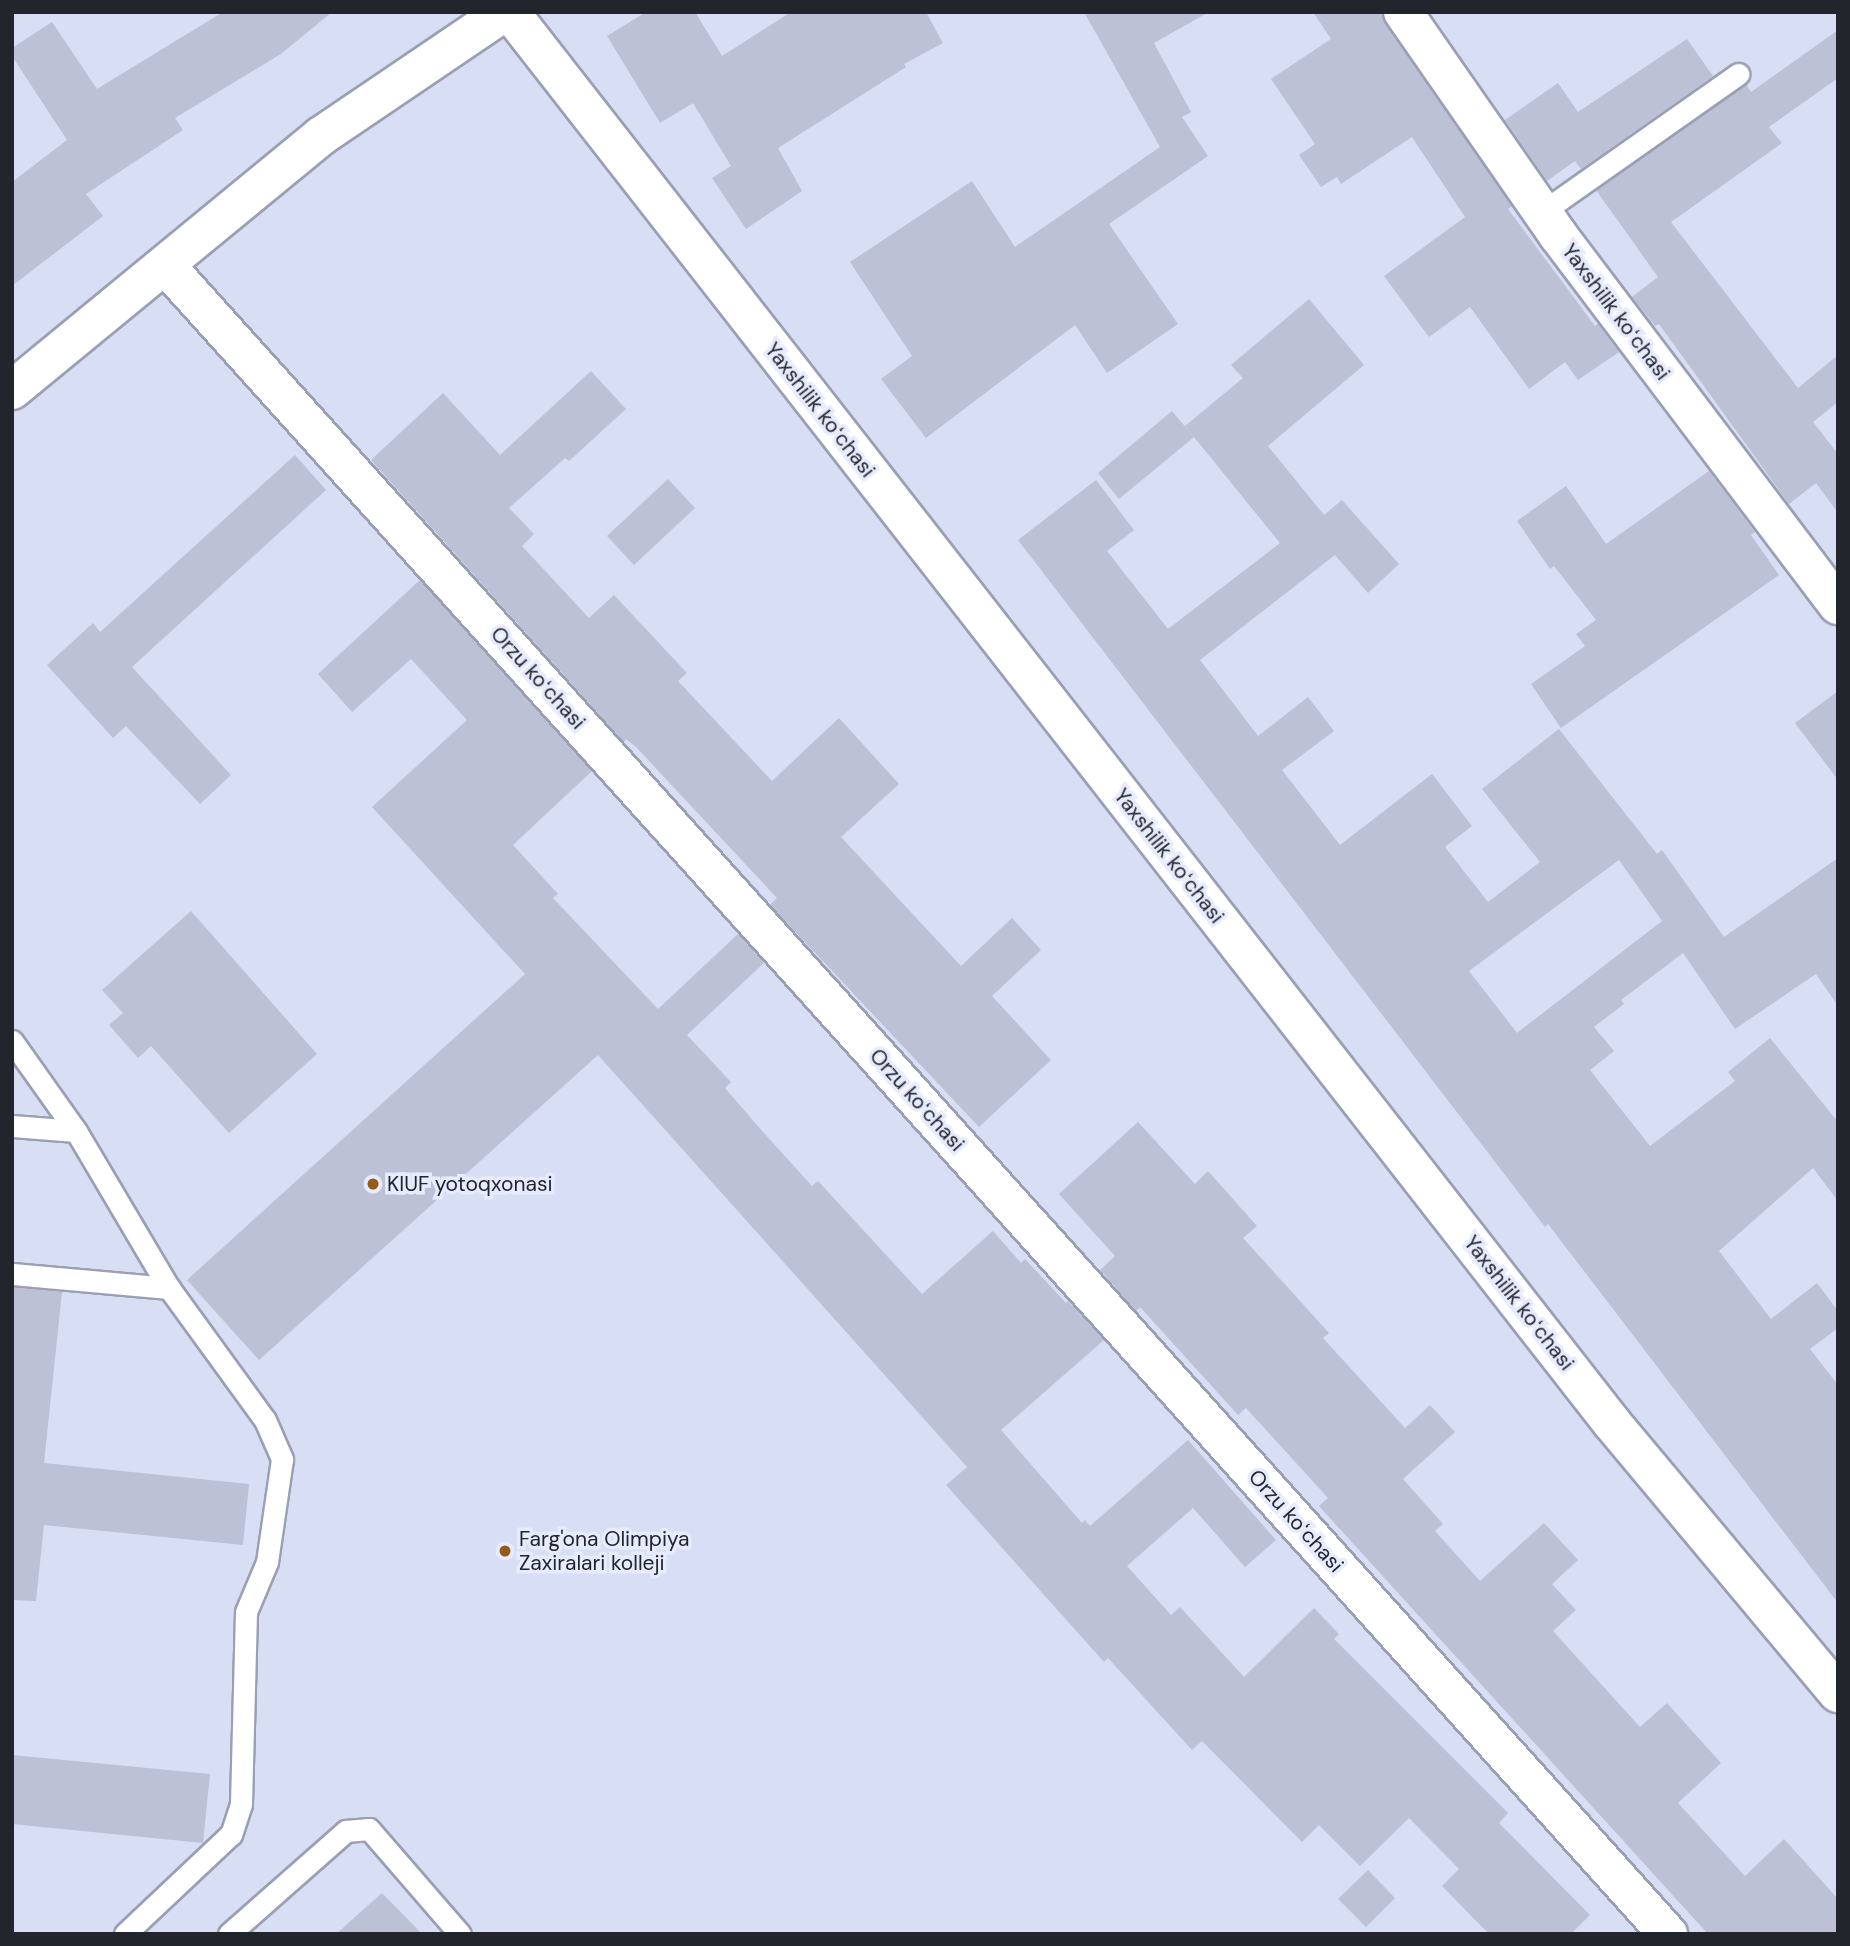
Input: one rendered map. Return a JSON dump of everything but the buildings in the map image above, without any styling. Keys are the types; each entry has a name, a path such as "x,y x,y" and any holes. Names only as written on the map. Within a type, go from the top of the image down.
{"street":[{"path":"12,390 321,136 504,12"},
{"name":"Yaxshilik koʻchasi","path":"510,12 1612,1423 1838,1693"},
{"name":"Yaxshilik koʻchasi","path":"1403,12 1542,212 1838,606"},
{"name":"Orzu koʻchasi","path":"166,266 1668,1934"}],"lane":[{"path":"1542,212 1738,74"},
{"path":"12,1041 76,1131 169,1288 265,1420 282,1459 267,1562 246,1612 241,1804 231,1834 125,1934"},
{"path":"12,1126 76,1131"},
{"path":"12,1274 169,1288"},
{"path":"229,1934 346,1831 369,1829 460,1934"}],"place":[{"name":"KIUF yotoqxonasi","path":"373,1184"},
{"name":"Farg'ona Olimpiya Zaxiralari kolleji","path":"505,1551"}]}
